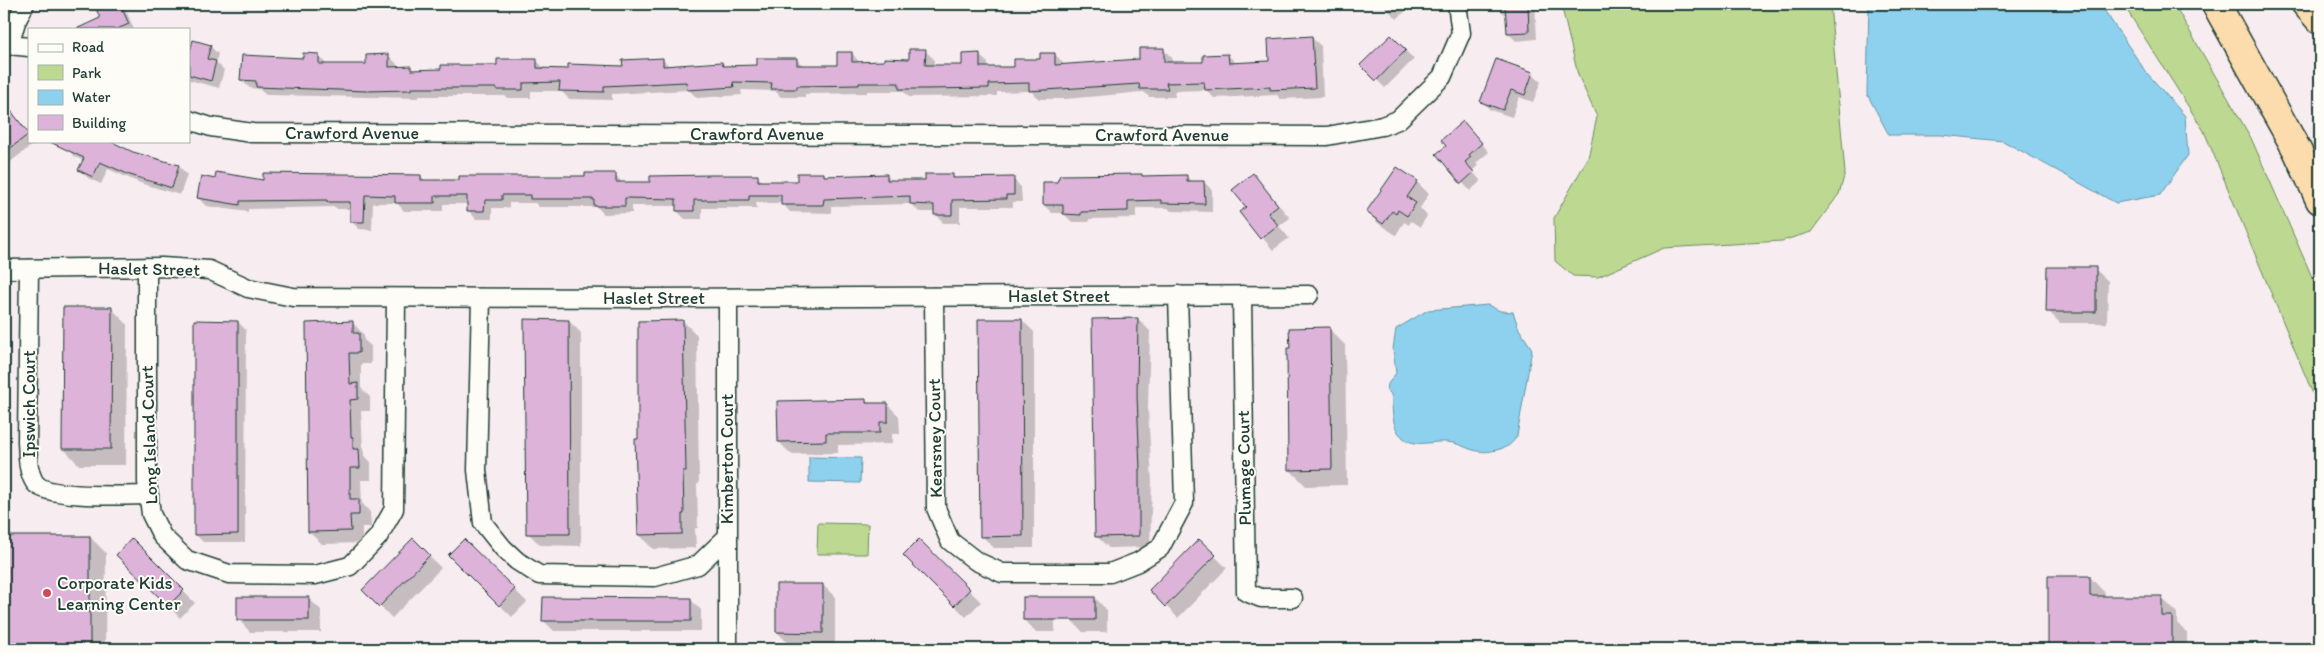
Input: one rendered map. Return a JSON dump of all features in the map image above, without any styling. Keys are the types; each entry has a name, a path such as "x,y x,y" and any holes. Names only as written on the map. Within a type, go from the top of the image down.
{"highway":[{"path":"2216,4 2292,142 2320,200"},
{"path":"2306,4 2320,20"}],"street":[{"path":"25,4 7,46 28,47"},
{"name":"Crawford Avenue","path":"190,120 252,133 1326,136 1382,126 1398,120 1442,77 1461,33 1457,4"},
{"name":"Haslet Street","path":"4,269 147,267 209,270 248,288 293,297 728,298 1309,295"},
{"name":"Long Island Court","path":"147,267 147,482 151,514 162,536 187,560 229,574 315,575 350,566 378,537 394,509 396,298"},
{"name":"Ipswich Court","path":"29,269 28,441 29,465 36,483 46,490 61,494 149,495"},
{"name":"Kearsney Court","path":"934,297 936,508 950,541 976,561 1002,573 1100,573 1110,572 1138,562 1160,548 1184,503 1178,295"},
{"name":"Plumage Court","path":"1242,295 1246,592 1261,598 1293,598"},
{"name":"Kimberton Court","path":"481,298 477,470 483,523 503,548 517,561 539,575 655,577 698,565 727,537 728,298"},
{"path":"727,537 728,649"}],"green space":[{"path":"1561,4 1830,4 1845,173 1839,194 1811,232 1782,241 1664,248 1598,277 1573,276 1555,261 1554,218 1588,158 1597,117 1578,75"},
{"path":"2123,4 2174,4 2251,138 2320,295 2320,411 2204,131"},
{"path":"818,523 868,524 867,554 817,554"}],"water":[{"path":"1869,4 2100,4 2146,72 2185,116 2188,155 2160,195 2116,203 2003,141 1941,135 1889,135 1867,94"},
{"path":"1488,305 1500,311 1513,312 1519,329 1532,349 1517,436 1506,447 1483,452 1458,444 1438,442 1414,443 1403,438 1396,428 1393,418 1391,394 1387,390 1388,384 1396,373 1393,349 1396,329 1428,310"},
{"path":"809,457 861,458 860,483 809,482"}],"building":[{"path":"94,4 120,4 129,24 119,28 78,28 100,18"},
{"path":"1505,4 1528,4 1529,32 1507,33"},
{"path":"1391,35 1406,50 1376,81 1360,65"},
{"path":"1312,36 1315,88 1270,90 1270,87 1205,90 1204,82 1166,83 1168,89 1140,89 1139,84 1029,91 1029,83 989,84 989,88 899,89 899,83 859,83 859,85 797,86 797,89 771,89 772,83 733,82 734,87 687,90 686,82 604,86 604,92 559,91 560,82 523,83 523,90 497,90 497,88 411,88 411,90 366,91 256,87 256,81 240,80 242,55 303,58 303,53 319,54 319,64 366,64 366,55 389,54 389,67 411,66 411,70 441,69 441,65 497,65 497,59 537,59 537,68 568,69 568,64 623,66 622,60 663,58 663,66 722,62 723,66 757,65 757,58 797,58 797,65 837,65 837,52 852,52 852,62 884,61 884,58 909,59 909,49 926,49 925,65 962,65 962,54 980,53 980,67 1014,67 1014,59 1040,59 1040,53 1055,53 1055,65 1139,59 1139,48 1164,48 1164,62 1203,62 1203,55 1228,54 1229,63 1269,61 1268,39"},
{"path":"193,40 211,45 207,59 216,61 211,81 190,75 190,51"},
{"path":"1496,59 1533,72 1525,95 1511,90 1503,110 1480,102"},
{"path":"4,102 28,135 4,153"},
{"path":"1463,121 1482,143 1469,155 1471,157 1465,162 1474,172 1461,184 1436,154 1446,146 1441,140"},
{"path":"50,142 112,142 133,152 179,165 172,188 130,175 100,162 93,177 78,170 84,158"},
{"path":"1397,167 1418,181 1407,197 1416,203 1407,216 1398,210 1396,214 1392,211 1383,224 1366,212"},
{"path":"216,172 263,180 263,173 421,175 421,180 459,180 459,176 585,176 585,173 616,173 616,182 650,182 650,176 712,175 758,175 758,181 797,181 797,173 824,173 824,176 887,174 887,180 925,180 925,174 953,174 953,178 1014,177 1014,195 1006,195 1006,199 952,200 952,215 934,215 934,205 910,204 910,196 824,199 823,205 781,205 781,195 749,195 749,200 694,200 694,211 676,211 676,199 625,198 625,206 594,206 594,199 530,199 530,195 502,195 502,200 485,200 484,211 467,211 467,196 435,196 435,203 395,203 395,196 365,195 364,222 350,222 350,202 327,202 327,200 240,201 240,205 197,198 201,176 215,179"},
{"path":"1253,173 1278,205 1268,213 1278,225 1260,239 1239,212 1246,207 1232,190"},
{"path":"1142,174 1142,176 1187,175 1187,181 1204,181 1205,204 1161,203 1161,200 1128,201 1128,211 1081,212 1081,215 1063,214 1063,205 1043,205 1043,182 1057,182 1060,175"},
{"path":"2047,267 2096,267 2096,312 2046,312"},
{"path":"63,307 112,307 111,449 62,449"},
{"path":"1138,318 1139,536 1095,537 1092,319"},
{"path":"524,319 569,320 570,534 526,534"},
{"path":"978,319 1022,319 1023,536 980,537"},
{"path":"194,320 238,321 238,534 194,535"},
{"path":"683,320 686,471 683,471 684,514 682,514 682,534 638,535 635,439 638,439 638,321"},
{"path":"353,321 353,333 359,333 359,353 349,353 350,384 358,383 358,399 350,400 351,437 353,437 353,449 359,449 360,468 350,468 350,499 359,499 359,515 350,515 351,531 308,532 306,323"},
{"path":"1330,327 1332,469 1288,470 1287,348 1290,348 1289,328"},
{"path":"866,399 866,403 888,403 888,422 880,422 880,433 826,433 826,441 778,442 777,401"},
{"name":"Corporate Kids Learning Center","path":"4,536 90,536 90,649 4,649"},
{"path":"132,538 184,590 168,606 116,555"},
{"path":"413,538 430,555 379,607 362,590"},
{"path":"464,539 515,589 499,606 448,555"},
{"path":"919,539 970,589 954,606 903,555"},
{"path":"1199,539 1216,555 1165,607 1149,590"},
{"path":"2048,576 2090,576 2090,596 2162,596 2162,616 2172,616 2172,649 2048,649"},
{"path":"776,584 823,584 823,633 776,632"},
{"path":"237,597 309,597 309,620 237,620"},
{"path":"543,597 691,598 691,621 542,621"},
{"path":"1023,597 1095,597 1095,620 1023,620"}],"place":[{"name":"Corporate Kids Learning Center","path":"47,593"}]}
